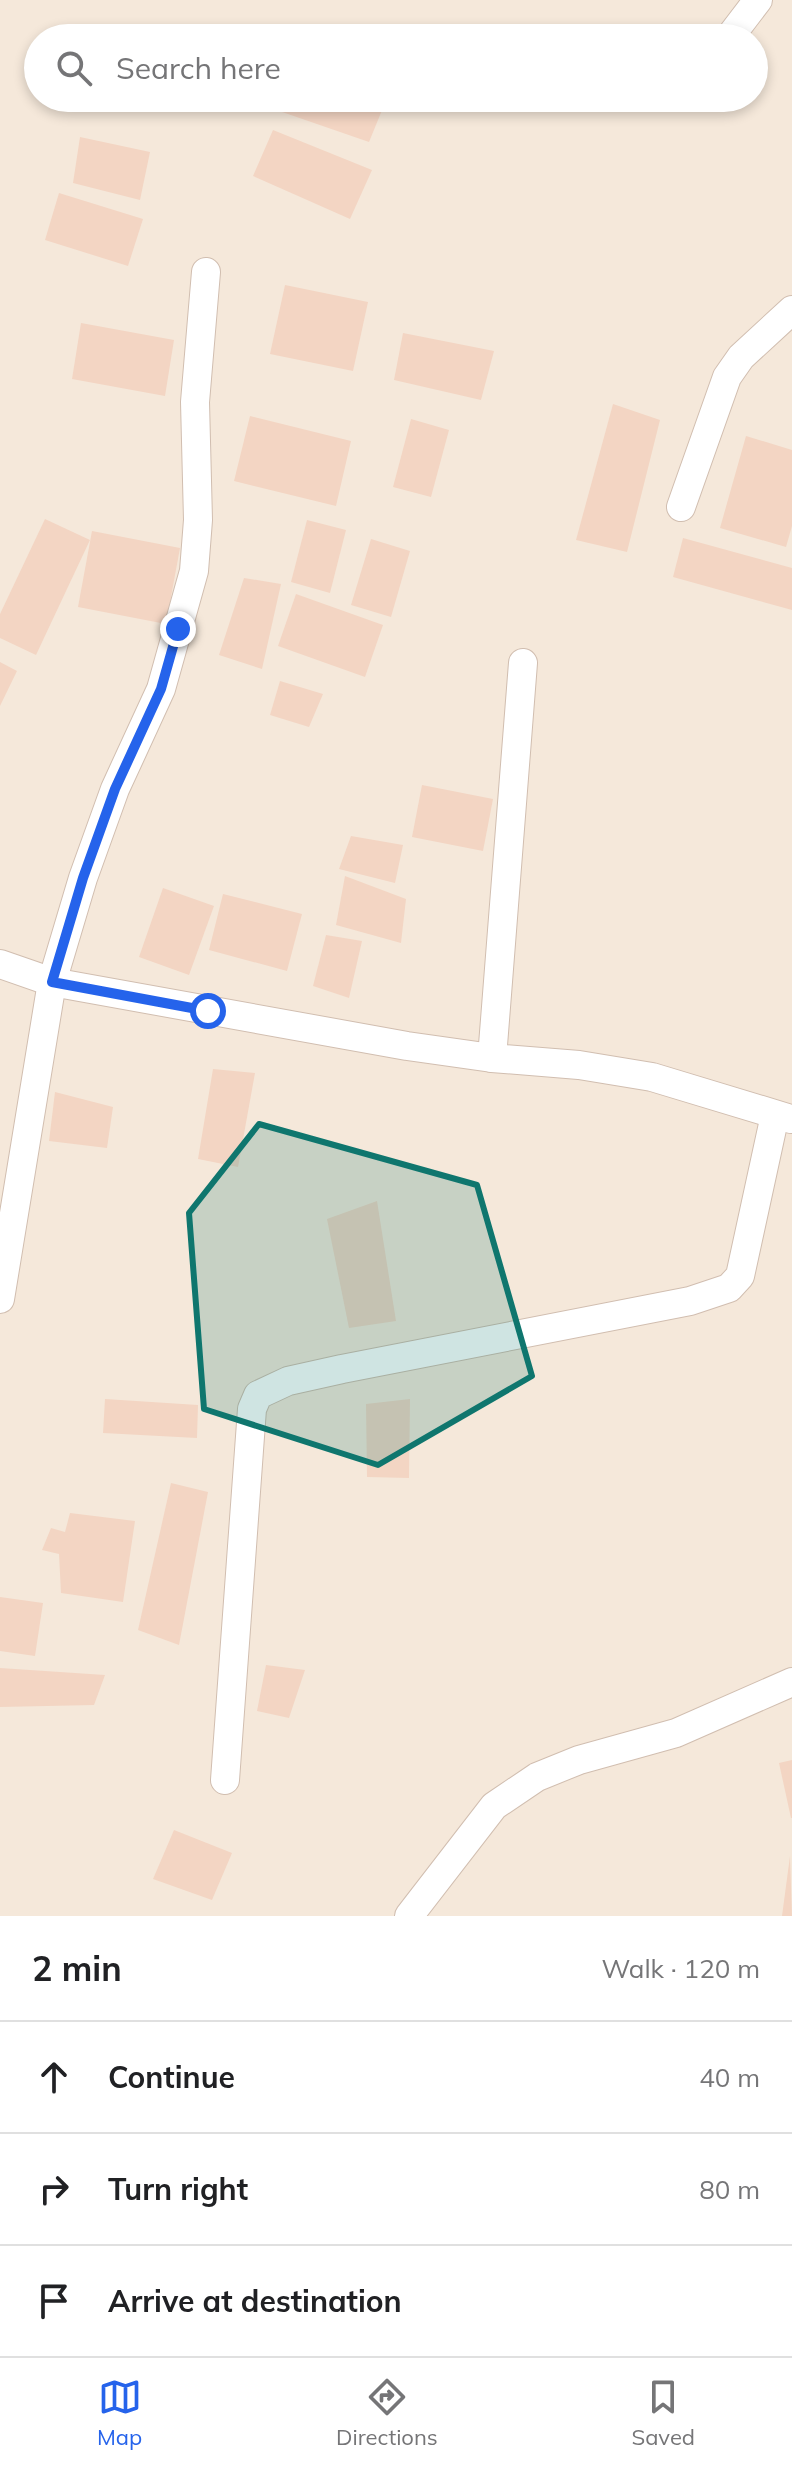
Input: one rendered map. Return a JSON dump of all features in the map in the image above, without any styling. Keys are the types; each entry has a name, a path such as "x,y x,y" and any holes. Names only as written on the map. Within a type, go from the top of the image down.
{"street":[{"path":"740,24 758,0"},
{"path":"0,1299 52,982 83,878 115,789 161,689 194,571 198,520 195,402 206,272"},
{"path":"681,507 727,377 741,357 792,310"},
{"path":"492,1058 523,663"},
{"path":"0,964 52,982 392,1044 492,1058 579,1065 652,1077 784,1117 740,1276 729,1288 690,1301 288,1381 258,1395 252,1409 225,1780"},
{"path":"409,1916 494,1806 537,1777 579,1760 676,1733 792,1682"}],"highlighted area":[{"path":"259,1124 477,1185 532,1376 378,1465 204,1409 189,1213"}],"shaded area":[{"path":"0,0 792,0 792,1916 0,1916"}],"building":[{"path":"282,112 381,112 369,142"},
{"path":"273,130 372,170 350,219 253,176"},
{"path":"80,137 150,152 140,200 73,183"},
{"path":"59,193 143,219 128,266 45,240"},
{"path":"285,285 368,302 353,371 270,354"},
{"path":"81,323 174,340 165,396 72,379"},
{"path":"403,333 494,351 481,400 394,380"},
{"path":"613,404 660,420 627,552 576,540"},
{"path":"250,416 351,441 336,506 234,481"},
{"path":"411,419 449,430 431,497 393,487"},
{"path":"746,436 792,450 792,526 786,547 720,528"},
{"path":"45,519 90,540 36,655 0,638 0,614"},
{"path":"307,520 346,530 330,593 291,582"},
{"path":"92,531 180,548 166,624 78,607"},
{"path":"683,538 792,568 792,610 673,577"},
{"path":"371,539 410,551 391,617 351,605"},
{"path":"244,578 281,584 262,669 219,655"},
{"path":"296,594 383,625 365,677 278,646"},
{"path":"0,662 17,671 0,706"},
{"path":"280,681 323,694 309,727 270,715"},
{"path":"422,785 493,799 483,851 412,837"},
{"path":"351,836 403,845 395,883 339,869"},
{"path":"345,876 406,899 401,943 336,925"},
{"path":"163,888 214,906 189,975 139,957"},
{"path":"223,894 302,914 287,971 209,950"},
{"path":"326,935 362,941 349,998 313,986"},
{"path":"213,1069 255,1073 238,1167 198,1159"},
{"path":"55,1092 113,1107 107,1148 49,1141"},
{"path":"377,1201 396,1321 349,1328 327,1219"},
{"path":"105,1399 198,1405 197,1438 103,1433"},
{"path":"410,1399 409,1478 367,1477 366,1404"},
{"path":"171,1483 208,1492 179,1645 138,1630"},
{"path":"70,1513 135,1521 123,1602 61,1593 59,1554 42,1550 51,1528 65,1532"},
{"path":"0,1597 43,1603 35,1656 0,1651"},
{"path":"266,1665 305,1670 289,1718 257,1711"},
{"path":"0,1668 105,1675 94,1705 0,1707"},
{"path":"792,1760 792,1818 791,1818 779,1763"},
{"path":"174,1830 232,1853 212,1900 153,1879"},
{"path":"790,1856 792,1916 782,1916"}],"route":[{"path":"178,629 161,689 115,789 83,878 52,982 208,1011"}]}
